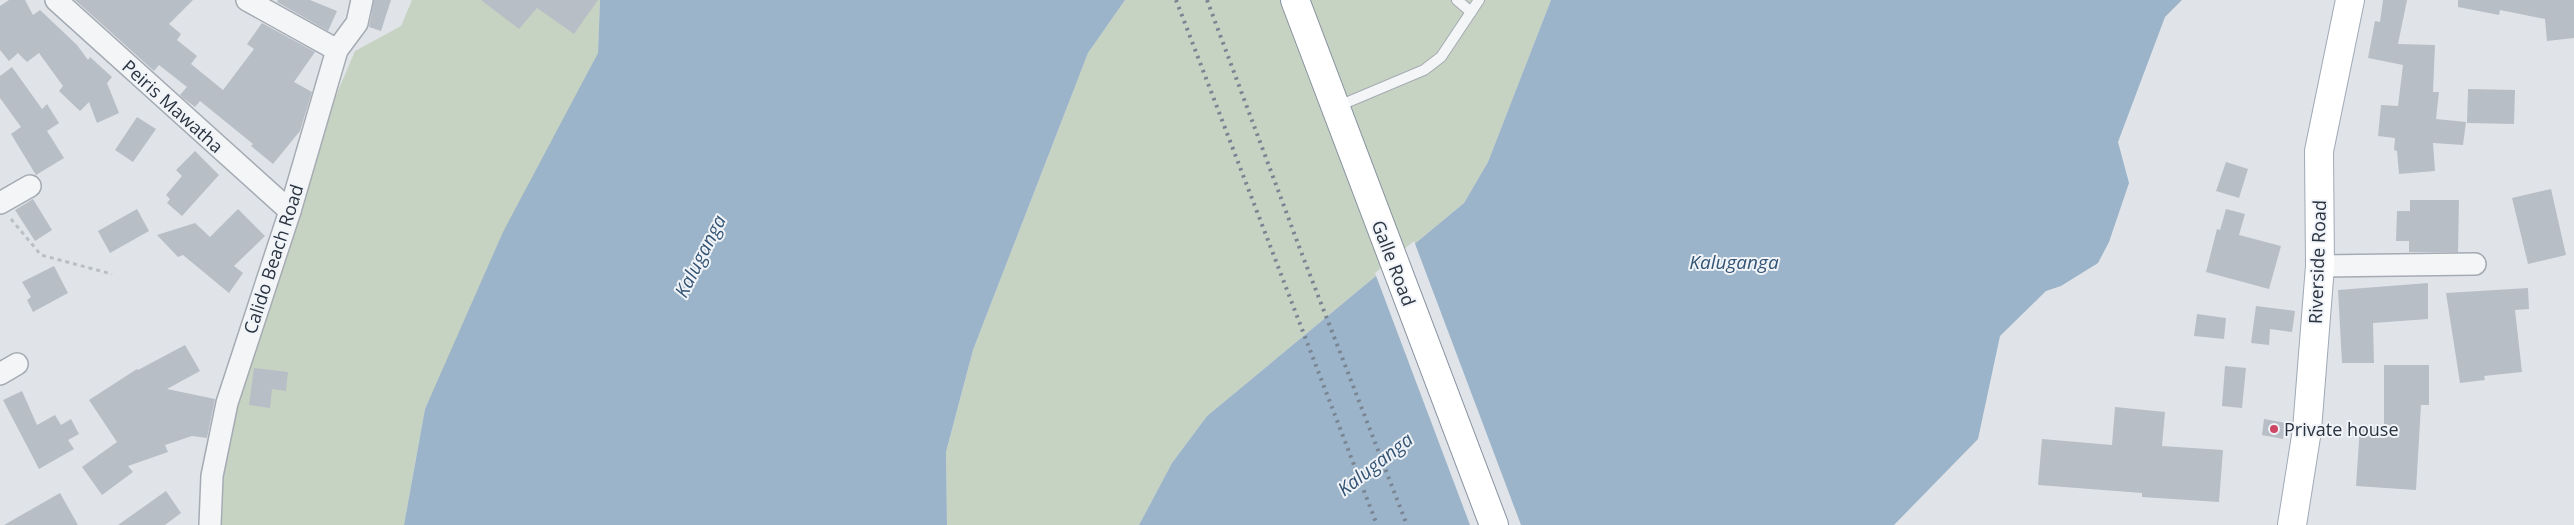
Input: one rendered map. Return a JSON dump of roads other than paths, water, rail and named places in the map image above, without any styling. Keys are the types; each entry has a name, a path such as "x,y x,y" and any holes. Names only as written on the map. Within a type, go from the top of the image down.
{"main road":[{"name":"Galle Road","path":"1295,0 1494,525"},
{"name":"Riverside Road","path":"2292,525 2307,430 2320,266 2319,151 2350,0"}],"street":[{"name":"Peiris Mawatha","path":"56,0 290,211"},
{"path":"247,0 337,50"},
{"name":"Calido Beach Road","path":"210,525 212,476 227,403 290,211 337,50 357,22 362,0"},
{"path":"3,208 30,186"},
{"path":"2320,266 2475,264"}],"lane":[{"path":"1457,0 1472,12"},
{"path":"1335,107 1424,70 1441,57 1479,0"}],"water":[{"name":"Kaluganga","path":"600,0 1125,0 1088,53 973,350 946,452 947,525 404,525 425,409 503,232 598,53"},
{"name":"Kaluganga","path":"1551,0 2182,0 2165,17 2118,142 2129,183 2109,242 2098,263 2061,286 2046,291 2000,336 1978,439 1894,525 1139,525 1172,463 1207,416 1464,203 1488,162"}],"railway":[{"path":"1176,0 1377,525"},
{"path":"1207,0 1300,249 1407,525"}],"place":[{"name":"Private house","path":"2274,429"}]}
